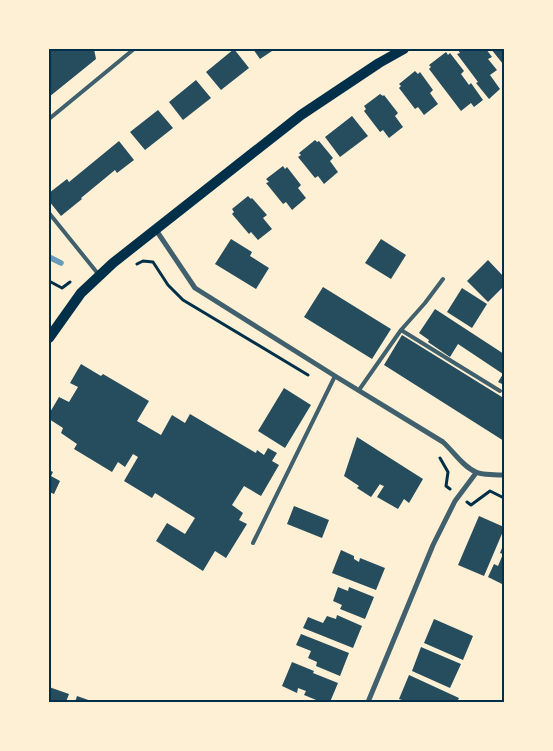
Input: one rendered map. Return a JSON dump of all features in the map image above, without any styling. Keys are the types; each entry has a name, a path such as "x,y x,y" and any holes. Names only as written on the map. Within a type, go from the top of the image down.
{"main road":[{"path":"49,338 80,292 99,275 301,115 379,62 404,49"}],"street":[{"path":"156,230 195,288 442,442 462,462 476,472 504,475"},
{"path":"368,702 433,545 455,501 476,472"}],"lane":[{"path":"49,119 134,49"},
{"path":"49,213 99,275"},
{"path":"359,390 401,330 443,279"},
{"path":"401,330 500,391"},
{"path":"253,543 335,376"}],"path":[{"path":"438,455 448,472 446,486"},
{"path":"471,505 490,491 504,498"}],"building":[{"path":"49,49 94,49 96,59 49,97"},
{"path":"234,49 249,68 221,90 206,72"},
{"path":"253,49 275,49 260,59"},
{"path":"459,49 486,49 492,57 488,59 497,70 490,75 500,89 489,99 457,54 460,53"},
{"path":"491,49 504,49 503,64"},
{"path":"446,52 448,55 450,53 464,71 461,74 469,85 471,83 483,100 474,107 471,103 461,111 429,69 431,67 429,65"},
{"path":"415,71 418,74 420,72 433,90 430,93 438,104 424,115 418,107 415,109 399,88 401,86 399,84"},
{"path":"196,80 211,98 183,120 169,102"},
{"path":"380,94 384,95 398,113 395,116 403,127 389,138 383,130 380,132 364,111 366,109 364,106"},
{"path":"158,110 173,128 145,150 130,132"},
{"path":"352,116 368,136 340,157 325,137"},
{"path":"315,140 319,141 333,158 330,161 338,172 324,184 318,176 315,178 298,157 301,155 299,153"},
{"path":"119,141 134,160 117,173 115,170 61,216 49,201 49,193 67,179 69,182"},
{"path":"283,166 285,169 287,167 301,185 298,188 306,198 292,210 286,202 283,204 266,183 269,182 266,179"},
{"path":"248,196 267,215 263,218 272,229 258,240 251,232 249,234 232,214 234,212 232,209"},
{"path":"231,239 252,252 250,256 269,268 256,289 215,264"},
{"path":"381,239 406,255 391,279 365,263"},
{"path":"488,260 504,277 504,286 488,302 467,281"},
{"path":"323,287 391,329 372,359 304,317"},
{"path":"462,288 487,304 472,328 447,312"},
{"path":"435,309 504,354 504,385 498,382 503,374 458,344 450,357 428,342 429,340 419,333"},
{"path":"402,335 502,397 504,394 504,441 384,365"},
{"path":"81,364 101,376 103,374 149,401 137,421 161,435 172,415 185,423 190,414 256,453 257,450 264,455 268,448 277,453 272,461 279,465 261,496 244,486 232,505 243,513 239,520 247,524 226,558 215,551 203,571 156,541 167,523 185,534 195,518 155,493 152,498 124,481 138,457 133,454 125,467 118,462 112,472 74,449 77,444 61,433 63,428 49,419 49,414 59,397 69,402 78,387 70,383"},
{"path":"284,388 311,405 285,448 258,431"},
{"path":"357,437 423,479 409,503 404,499 398,509 377,497 384,486 380,484 371,497 344,476"},
{"path":"49,470 53,472 51,476 60,481 54,494 49,492"},
{"path":"294,506 329,520 322,538 287,524"},
{"path":"479,516 504,527 484,576 458,565"},
{"path":"504,543 504,579 502,584 488,577 494,564 498,566 503,554 500,553"},
{"path":"341,550 354,556 354,559 359,562 360,558 385,568 376,590 332,573"},
{"path":"338,587 348,591 349,587 374,597 365,619 340,609 342,605 333,601"},
{"path":"337,615 362,626 353,648 303,628 308,617 323,623 327,616 336,619"},
{"path":"434,619 473,636 463,660 424,643"},
{"path":"301,634 349,653 340,676 316,666 317,662 308,658 311,651 296,645"},
{"path":"421,647 461,664 450,688 412,671"},
{"path":"292,662 338,683 330,702 321,702 304,695 306,691 298,688 297,693 282,686"},
{"path":"409,675 459,698 457,702 408,702 399,699"},
{"path":"49,687 69,694 66,702 49,702"},
{"path":"77,696 94,702 75,702"}],"waterway":[{"path":"49,257 61,263"}]}
